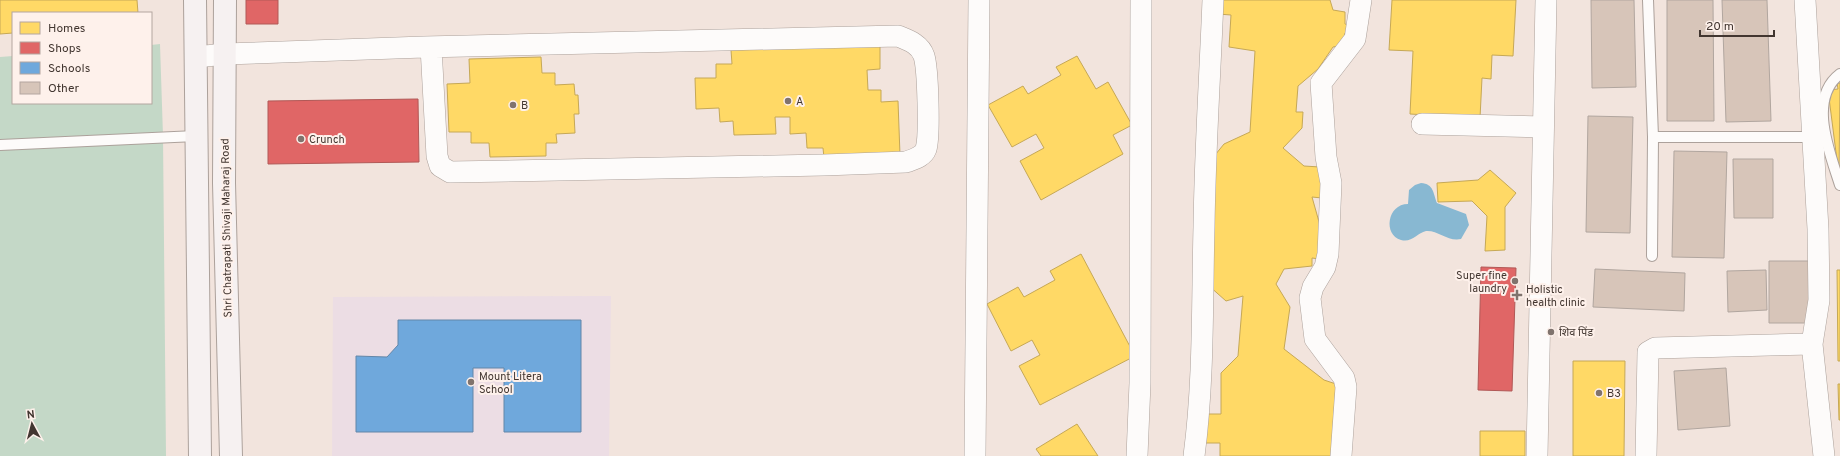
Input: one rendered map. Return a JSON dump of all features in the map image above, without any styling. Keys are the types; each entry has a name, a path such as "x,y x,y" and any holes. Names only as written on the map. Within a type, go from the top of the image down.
{"main road":[{"path":"195,0 200,456"},
{"name":"Shri Chatrapati Shivaji Maharaj Road","path":"225,0 225,191 231,456"}],"street":[{"path":"975,456 979,0"},
{"path":"1137,456 1140,383 1141,0"},
{"path":"1194,456 1199,416 1204,225 1213,0"},
{"path":"1341,456 1346,386 1344,378 1315,339 1310,298 1313,287 1325,267 1328,254 1331,183 1326,157 1321,83 1356,39 1361,0"},
{"path":"1537,456 1546,0"},
{"path":"1805,0 1818,230 1819,300 1812,344 1824,456"},
{"path":"196,57 225,54 431,47 898,36 917,45 924,55 928,82 928,140 926,150 918,158 906,162 824,166 450,172 440,166 437,156 431,47"},
{"path":"1422,124 1543,127"},
{"path":"1646,456 1648,352 1655,348 1812,344"}],"lane":[{"path":"1648,0 1653,138 1652,256"},
{"path":"1840,74 1829,85 1823,108 1825,139 1840,185"},
{"path":"0,145 196,136"},
{"path":"1653,138 1812,137"}],"shaded area":[{"name":"Mount Litera School","path":"611,296 609,456 332,456 333,297"}],"green space":[{"path":"160,44 163,136 166,456 0,456 0,57 12,56 12,104 152,104 152,45"}],"water":[{"path":"1421,183 1431,187 1437,203 1466,214 1469,225 1461,239 1447,238 1430,231 1426,231 1405,241 1395,237 1390,226 1392,214 1401,205 1408,204 1409,190 1415,185"}],"building: Homes":[{"path":"0,0 137,0 138,12 12,12 12,33 0,34"},
{"path":"1219,0 1330,0 1333,10 1345,12 1345,24 1348,25 1349,33 1345,33 1344,45 1333,47 1318,69 1298,86 1296,112 1303,112 1302,128 1283,148 1304,166 1320,167 1322,198 1312,197 1321,229 1320,259 1312,258 1312,266 1284,269 1276,284 1290,307 1284,349 1324,380 1336,384 1331,456 1220,456 1220,443 1206,443 1205,414 1221,414 1221,373 1238,356 1243,296 1226,301 1208,285 1211,160 1224,144 1250,132 1255,51 1229,47 1231,15 1218,14"},
{"path":"1392,0 1516,0 1513,56 1492,55 1491,79 1482,78 1480,118 1410,114 1413,51 1389,50"},
{"name":"A","path":"880,46 880,69 867,70 868,90 881,90 881,102 898,101 900,155 824,158 823,148 807,148 806,133 790,134 790,117 775,117 776,134 734,135 733,121 720,122 719,108 696,109 695,78 716,78 716,64 732,64 731,50"},
{"path":"1077,56 1096,89 1108,82 1132,125 1113,135 1123,154 1041,200 1020,161 1044,148 1036,134 1012,147 988,105 1023,86 1028,94 1061,75 1056,67"},
{"name":"B","path":"541,57 542,73 555,73 555,85 574,84 575,95 578,95 579,114 574,114 575,133 556,134 557,143 546,143 546,156 490,157 489,143 471,143 471,132 449,132 447,84 470,83 469,59"},
{"path":"1837,83 1840,83 1839,176 1828,90 1838,89"},
{"path":"1490,170 1516,193 1505,207 1505,250 1485,251 1487,216 1472,201 1438,202 1437,183 1478,180"},
{"path":"1081,254 1135,356 1040,405 1019,366 1040,355 1032,340 1011,351 987,304 1018,287 1024,297 1055,280 1050,271"},
{"path":"1837,270 1840,270 1840,361 1838,361"},
{"name":"B3","path":"1573,361 1625,361 1624,456 1573,456"},
{"path":"1838,384 1840,384 1840,420 1839,420"},
{"path":"1077,424 1098,456 1041,456 1036,449"},
{"path":"1480,431 1525,431 1525,456 1480,456"}],"building: Shops":[{"path":"246,0 278,0 278,24 246,24"},
{"path":"418,99 419,162 268,164 268,101"},
{"path":"1481,267 1516,268 1512,391 1478,390"}],"building: Schools":[{"path":"398,320 581,320 581,432 504,432 504,368 473,368 473,432 356,432 356,356 387,357 398,345"}],"building: Other":[{"path":"1591,0 1634,0 1636,87 1592,88"},
{"path":"1667,0 1713,0 1714,121 1667,121"},
{"path":"1722,0 1767,0 1771,121 1726,122"},
{"path":"1588,116 1633,117 1630,233 1586,232"},
{"path":"1674,151 1727,152 1724,258 1672,257"},
{"path":"1733,159 1773,159 1773,218 1734,218"},
{"path":"1769,261 1813,261 1812,323 1769,323"},
{"path":"1595,269 1685,273 1684,311 1593,307"},
{"path":"1766,270 1767,310 1728,312 1727,271"},
{"path":"1726,368 1730,426 1678,430 1674,371"}],"place":[{"name":"A","path":"788,101"},
{"name":"B","path":"513,105"},
{"name":"Crunch","path":"301,139"},
{"name":"Super fine laundry","path":"1515,281"},
{"name":"Holistic health clinic","path":"1517,295"},
{"name":"शिव पिंड","path":"1551,332"},
{"name":"Mount Litera School","path":"471,382"},
{"name":"B3","path":"1599,393"}]}
